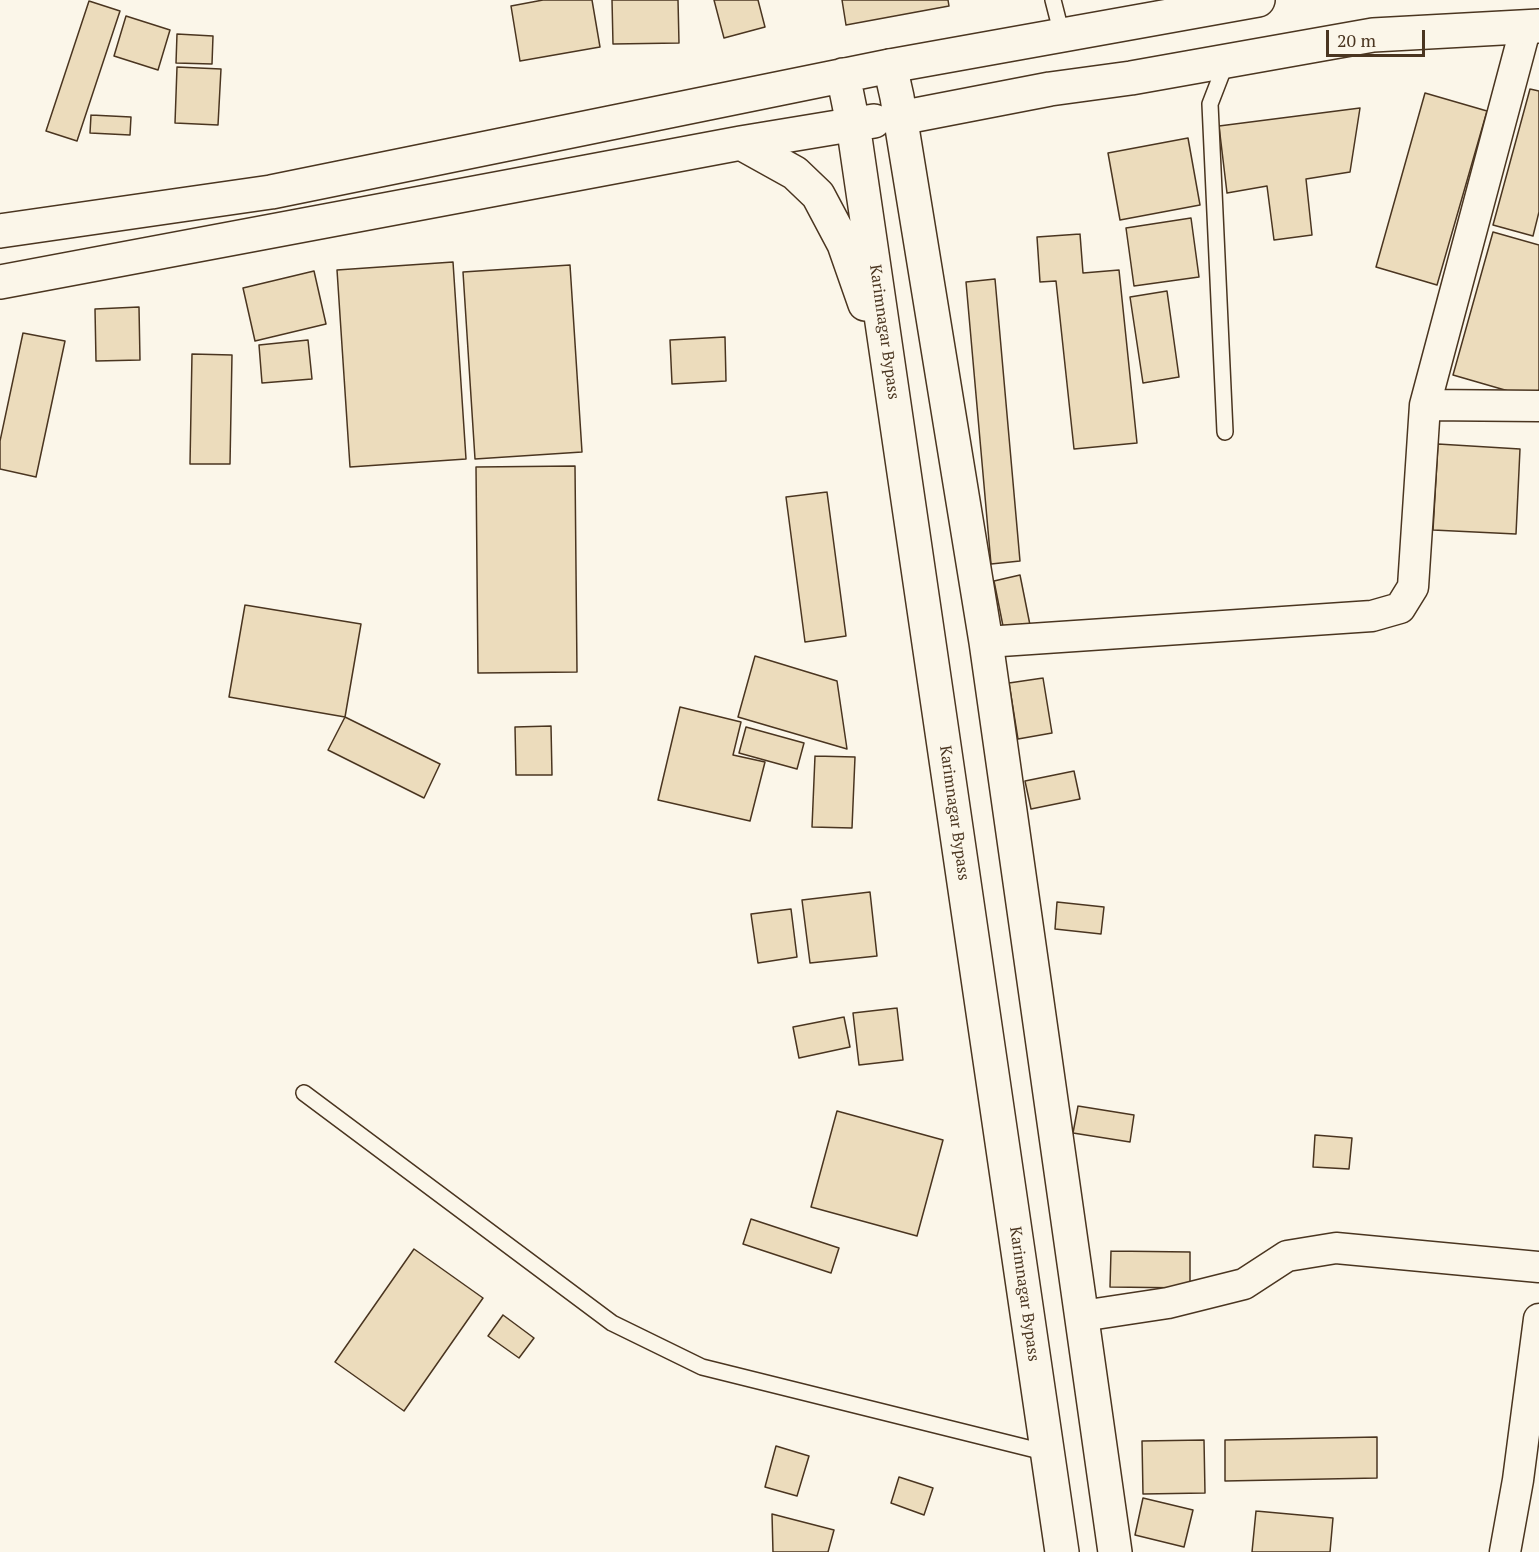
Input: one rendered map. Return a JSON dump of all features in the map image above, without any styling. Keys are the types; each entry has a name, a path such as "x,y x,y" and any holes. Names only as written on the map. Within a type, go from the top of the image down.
{"main road":[{"path":"4,229 271,192 843,75 1062,35 1211,4 1258,0"},
{"path":"0,282 741,143 900,118 1373,35 1533,26"},
{"path":"890,66 897,97 986,642 1115,1552"},
{"name":"Karimnagar Bypass","path":"843,75 853,124 890,370 1062,1552"},
{"path":"741,143 795,173 818,195 844,244 890,370"}],"street":[{"path":"986,642 1372,616 1400,608 1413,588 1425,405 1533,26"},
{"path":"1425,405 1539,406"},
{"path":"1082,1316 1168,1303 1244,1284 1287,1256 1336,1248 1539,1267"},
{"path":"1505,1552 1518,1480 1539,1319"}],"lane":[{"path":"1053,0 1062,35"},
{"path":"1225,432 1210,104 1227,60"},
{"path":"304,1093 612,1323 702,1367 1048,1453"}],"building":[{"path":"543,0 592,0 600,47 520,61 511,6"},
{"path":"612,0 678,0 679,43 613,44"},
{"path":"714,0 758,0 765,27 724,38"},
{"path":"842,0 948,0 949,6 846,25"},
{"path":"89,1 120,11 77,141 46,131"},
{"path":"126,16 170,30 158,70 114,56"},
{"path":"177,34 213,36 212,64 176,63"},
{"path":"177,67 221,69 218,125 175,123"},
{"path":"1530,89 1539,91 1539,212 1533,236 1493,225"},
{"path":"1425,93 1487,111 1437,285 1376,267"},
{"path":"1360,108 1350,172 1306,179 1312,235 1274,240 1267,186 1227,193 1219,126"},
{"path":"91,115 131,117 130,135 90,133"},
{"path":"1188,138 1200,205 1120,220 1108,153"},
{"path":"1191,218 1199,277 1134,286 1126,228"},
{"path":"1493,232 1539,245 1539,389 1536,399 1453,375"},
{"path":"1080,234 1083,273 1119,270 1137,443 1074,449 1056,281 1040,282 1037,237"},
{"path":"453,262 466,459 350,467 337,270"},
{"path":"570,265 582,452 475,459 463,272"},
{"path":"314,271 326,324 255,341 243,288"},
{"path":"995,279 1020,561 991,564 966,282"},
{"path":"1167,291 1179,377 1143,383 1130,297"},
{"path":"139,307 140,360 96,361 95,309"},
{"path":"23,333 65,341 36,477 0,469 0,441"},
{"path":"725,337 726,381 672,384 670,340"},
{"path":"308,340 312,379 262,383 259,345"},
{"path":"192,354 232,355 230,464 190,464"},
{"path":"1438,444 1520,449 1516,534 1433,530"},
{"path":"575,466 577,672 478,673 476,467"},
{"path":"827,492 846,636 805,642 786,497"},
{"path":"1020,575 1032,635 1006,641 994,581"},
{"path":"245,605 361,624 345,717 229,697"},
{"path":"755,656 837,681 847,749 738,717"},
{"path":"1043,678 1052,733 1018,739 1009,683"},
{"path":"680,707 741,722 733,755 765,762 750,821 658,800"},
{"path":"345,717 440,764 424,798 328,750"},
{"path":"551,726 552,775 516,775 515,727"},
{"path":"746,727 804,743 797,769 739,753"},
{"path":"815,756 855,757 852,828 812,827"},
{"path":"1074,771 1080,799 1031,809 1025,781"},
{"path":"870,892 877,956 810,963 802,900"},
{"path":"1057,902 1104,907 1101,934 1055,929"},
{"path":"791,909 797,957 758,963 751,914"},
{"path":"897,1008 903,1060 859,1065 853,1013"},
{"path":"844,1017 850,1047 799,1058 793,1027"},
{"path":"1078,1106 1134,1115 1130,1142 1073,1133"},
{"path":"837,1111 943,1140 917,1236 811,1207"},
{"path":"1315,1135 1352,1138 1349,1169 1313,1167"},
{"path":"751,1219 839,1248 831,1273 743,1244"},
{"path":"414,1249 483,1298 404,1411 335,1362"},
{"path":"1111,1251 1190,1252 1190,1288 1110,1287"},
{"path":"503,1315 534,1338 519,1358 488,1336"},
{"path":"1377,1437 1377,1478 1225,1481 1225,1440"},
{"path":"1204,1440 1205,1493 1143,1494 1142,1441"},
{"path":"776,1446 809,1456 797,1496 765,1487"},
{"path":"899,1477 933,1488 924,1515 891,1503"},
{"path":"1143,1498 1193,1510 1184,1547 1135,1535"},
{"path":"1256,1511 1333,1518 1330,1552 1252,1552"},
{"path":"772,1514 834,1530 828,1552 773,1552"}]}
